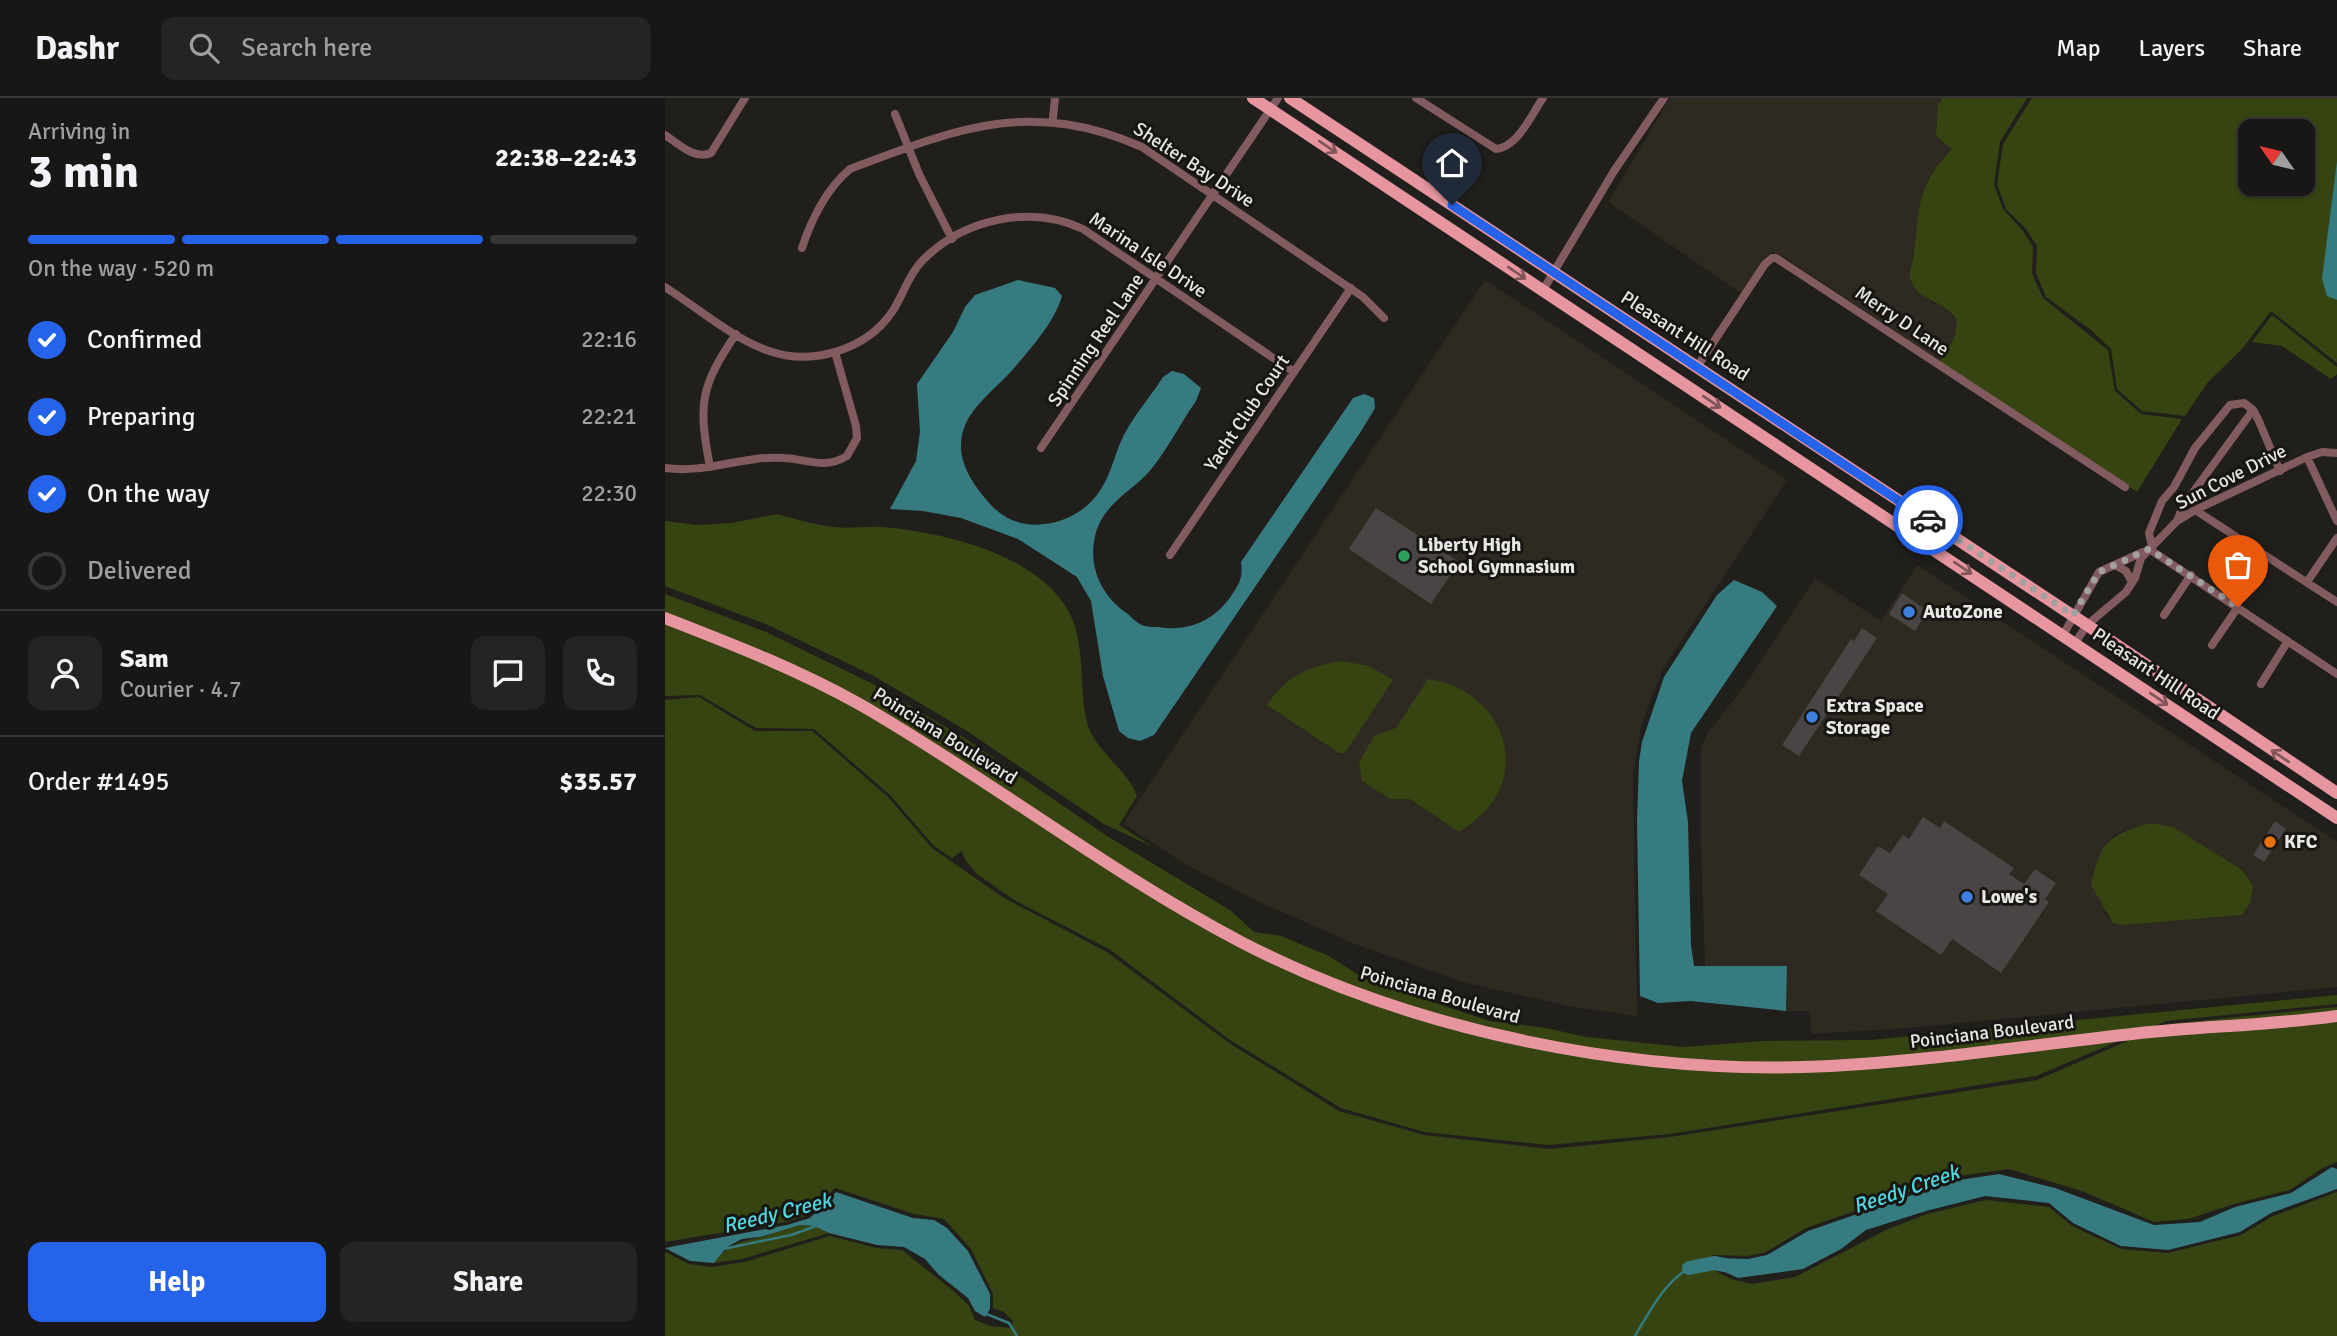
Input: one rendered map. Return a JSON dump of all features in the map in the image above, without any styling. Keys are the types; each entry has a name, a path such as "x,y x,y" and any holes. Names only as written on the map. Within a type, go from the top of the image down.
{"main road":[{"name":"Pleasant Hill Road","path":"1253,98 2337,818"},
{"name":"Pleasant Hill Road","path":"1290,98 2073,615 2337,793"},
{"path":"1655,364 1680,369 1697,367"},
{"name":"Poinciana Boulevard","path":"665,618 758,654 859,704 975,775 1136,884 1241,942 1317,978 1409,1010 1501,1036 1622,1059 1733,1067 1825,1067 1923,1060 2125,1034 2337,1016"}],"street":[{"path":"665,135 695,155 704,156 711,153 745,98"},
{"path":"1053,117 1055,98"},
{"name":"Spinning Reel Lane","path":"1041,448 1278,98"},
{"path":"1416,98 1496,149 1506,148 1513,141 1543,98"},
{"path":"1543,290 1614,171 1664,98"},
{"path":"895,114 919,174 952,239"},
{"name":"Shelter Bay Drive","path":"802,248 809,225 843,175 850,169 977,122 1007,117 1053,117 1114,132 1142,147 1351,288 1384,318"},
{"name":"Marina Isle Drive","path":"665,286 736,334 762,348 789,356 808,357 835,352 859,342 885,321 920,263 939,246 1008,218 1049,217 1083,229 1294,372"},
{"name":"Merry D Lane","path":"1697,367 1765,264 1776,258 2125,487"},
{"name":"Yacht Club Court","path":"1170,555 1351,288"},
{"path":"710,467 703,433 703,396 711,374 736,334"},
{"path":"665,468 696,470 774,458 828,464 847,456 857,438 856,426 835,352"},
{"path":"2280,471 2253,410 2243,403 2230,405 2195,448 2174,487 2162,501 2149,533 2151,547 2337,674"},
{"path":"2178,522 2183,506 2253,410"},
{"name":"Sun Cove Drive","path":"2075,643 2087,625 2118,601 2151,547 2178,522 2195,510 2307,457 2322,452 2337,453"},
{"path":"2307,457 2337,520"},
{"path":"2195,510 2337,601"},
{"path":"2307,582 2337,538"},
{"name":"Sun Cove Drive","path":"2063,635 2099,572 2151,547"},
{"path":"2115,565 2126,571 2132,582"},
{"path":"2164,615 2190,575"},
{"path":"2212,645 2238,607"},
{"path":"2261,684 2288,641"}],"shaded area":[{"path":"1670,98 1942,98 1938,106 1952,149 1928,179 1909,275 1932,303 1943,305 1957,321 1954,339 1940,361 1784,257 1772,252 1765,257 1741,293 1608,202"},
{"path":"1485,280 1787,480 1663,669 1642,723 1633,774 1637,1016 1574,1007 1466,983 1355,944 1255,900 1185,864 1123,824"},
{"path":"1917,565 2337,842 2337,987 1908,1028 1812,1034 1809,1011 1786,1011 1787,966 1705,966 1701,747 1708,733 1750,678 1815,578 1881,621","holes":["2151,823 2242,915 2125,925 2112,922 2105,914 2109,840 2118,833"]}],"green space":[{"path":"1942,98 2027,98 2000,142 1994,185 2003,209 2033,247 2032,273 2043,298 2108,350 2115,391 2141,414 2182,419 2137,492 1940,361 1954,339 1957,321 1952,313 1918,292 1909,275 1923,195 1938,165 1952,149 1936,136 1938,106"},
{"path":"2032,98 2337,98 2337,363 2271,311 2242,349 2208,382 2185,416 2142,411 2117,389 2111,349 2091,330 2046,297 2036,273 2037,246 2026,229 2006,209 1997,184 2003,144"},
{"path":"2272,315 2337,367 2337,374 2331,379 2282,346 2252,342"},
{"path":"777,514 827,526 882,527 958,540 1009,559 1051,588 1066,607 1077,633 1084,708 1091,732 1103,751 1126,777 1137,796 1119,825 1153,847 1104,824 967,731 874,676 768,625 665,586 665,521 697,525 732,523"},
{"path":"665,594 766,632 871,683 963,737 1107,836 1230,910 1254,932 1281,936 1329,956 1365,979 1489,1021 1546,1028 1586,1037 1684,1047 1764,1041 1871,1040 2337,995 2337,1004 2166,1021 2036,1076 1670,1134 1548,1145 1424,1132 1341,1108 1230,1040 1109,949 1014,900 977,874 965,860 962,851 952,858 934,846 890,795 814,729 756,728 700,695 665,696"},
{"path":"1342,661 1369,666 1393,680 1345,753 1339,753 1267,705 1282,687 1299,674"},
{"path":"1428,679 1446,683 1478,701 1490,714 1505,746 1506,765 1499,792 1484,812 1459,832 1410,799 1390,799 1362,781 1359,762 1374,736 1396,728"},
{"path":"699,697 755,731 812,731 888,797 932,848 1004,898 1107,952 1229,1043 1339,1111 1424,1135 1550,1149 1670,1137 2037,1080 2167,1024 2337,1007 2337,1162 2321,1169 2290,1190 2188,1219 2154,1222 2082,1191 2009,1169 1952,1177 1806,1228 1766,1252 1748,1256 1713,1255 1702,1264 1731,1279 1752,1284 1795,1277 1888,1229 1927,1214 1986,1200 2049,1207 2072,1226 2121,1249 2168,1253 2241,1235 2273,1216 2337,1192 2337,1336 665,1336 665,1252 689,1264 712,1267 744,1262 830,1236 877,1248 902,1250 956,1293 969,1306 975,1320 990,1326 1012,1328 1013,1321 1004,1312 993,1308 993,1294 971,1249 944,1219 914,1214 835,1188 809,1215 786,1222 665,1242 665,700"},
{"path":"2151,823 2173,827 2242,870 2253,886 2250,903 2242,915 2125,925 2113,923 2091,885 2099,858 2103,849 2116,836"},
{"path":"800,1225 814,1226 829,1233 742,1259 714,1263 735,1244"}],"water":[{"path":"2337,161 2337,300 2327,296 2322,279"},
{"path":"1018,280 1055,288 1062,296 1059,305 1049,324 1015,367 981,401 967,421 961,444 964,462 972,480 995,509 1008,518 1037,525 1052,523 1080,511 1101,489 1128,428 1163,377 1172,371 1184,374 1201,388 1196,401 1158,461 1110,507 1096,532 1093,555 1102,587 1116,605 1144,626 1180,628 1199,623 1217,612 1240,580 1241,562 1353,398 1364,394 1374,398 1375,408 1360,433 1154,735 1140,741 1128,738 1119,731 1103,676 1091,601 1077,577 1018,539 961,518 923,511 890,509 916,461 920,432 917,384 975,295"},
{"path":"1734,580 1762,592 1777,606 1691,733 1682,781 1688,822 1691,945 1694,966 1787,966 1786,1011 1691,1001 1658,1003 1640,996 1637,822 1642,742 1664,677 1717,595"},
{"path":"2332,1167 2337,1169 2337,1189 2271,1213 2240,1232 2168,1250 2121,1246 2073,1223 2049,1203 1985,1196 1866,1230 1841,1249 1803,1269 1738,1278 1707,1264 1714,1258 1748,1259 1767,1255 1808,1231 1953,1181 1999,1174 2055,1188 2154,1225 2200,1222 2235,1207 2291,1193"},
{"path":"836,1192 913,1218 934,1220 947,1228 968,1251 990,1294 990,1309 985,1317 975,1311 968,1298 939,1275 925,1259 904,1247 877,1245 829,1233 814,1226 800,1225 760,1237 742,1239 727,1247 714,1263 690,1261 665,1248 787,1225 810,1218"}],"building":[{"name":"Liberty High School Gymnasium","path":"1376,508 1459,562 1431,604 1349,549"},
{"name":"AutoZone","path":"1902,593 1928,611 1915,631 1889,614"},
{"name":"Extra Space Storage","path":"1862,628 1877,638 1799,756 1782,745 1851,639 1854,641"},
{"name":"Lowe's","path":"1923,817 1940,828 1944,821 2014,868 2009,874 2024,884 2035,869 2056,883 2045,899 2049,902 2001,973 1952,939 1941,955 1876,911 1888,894 1859,875 1878,846 1890,853 1903,835 1909,839"},
{"name":"KFC","path":"2275,821 2286,829 2264,862 2253,855"}],"waterway":[{"name":"Reedy Creek","path":"723,1249 791,1235 819,1225"},
{"name":"Reedy Creek","path":"1689,1268 1714,1263 1725,1265"},
{"name":"Reedy Creek","path":"1635,1336 1664,1290 1689,1268"},
{"name":"Reedy Creek","path":"984,1313 1009,1323 1017,1336"}],"way so far":[{"path":"1928,520 2073,615 2099,572 2149,549 2238,607"}],"place":[{"name":"Liberty High School Gymnasium","path":"1404,556"},
{"name":"AutoZone","path":"1909,612"},
{"name":"Extra Space Storage","path":"1812,717"},
{"name":"KFC","path":"2270,842"},
{"name":"Lowe's","path":"1967,897"}],"route":[{"path":"1452,205 1928,520"}]}
